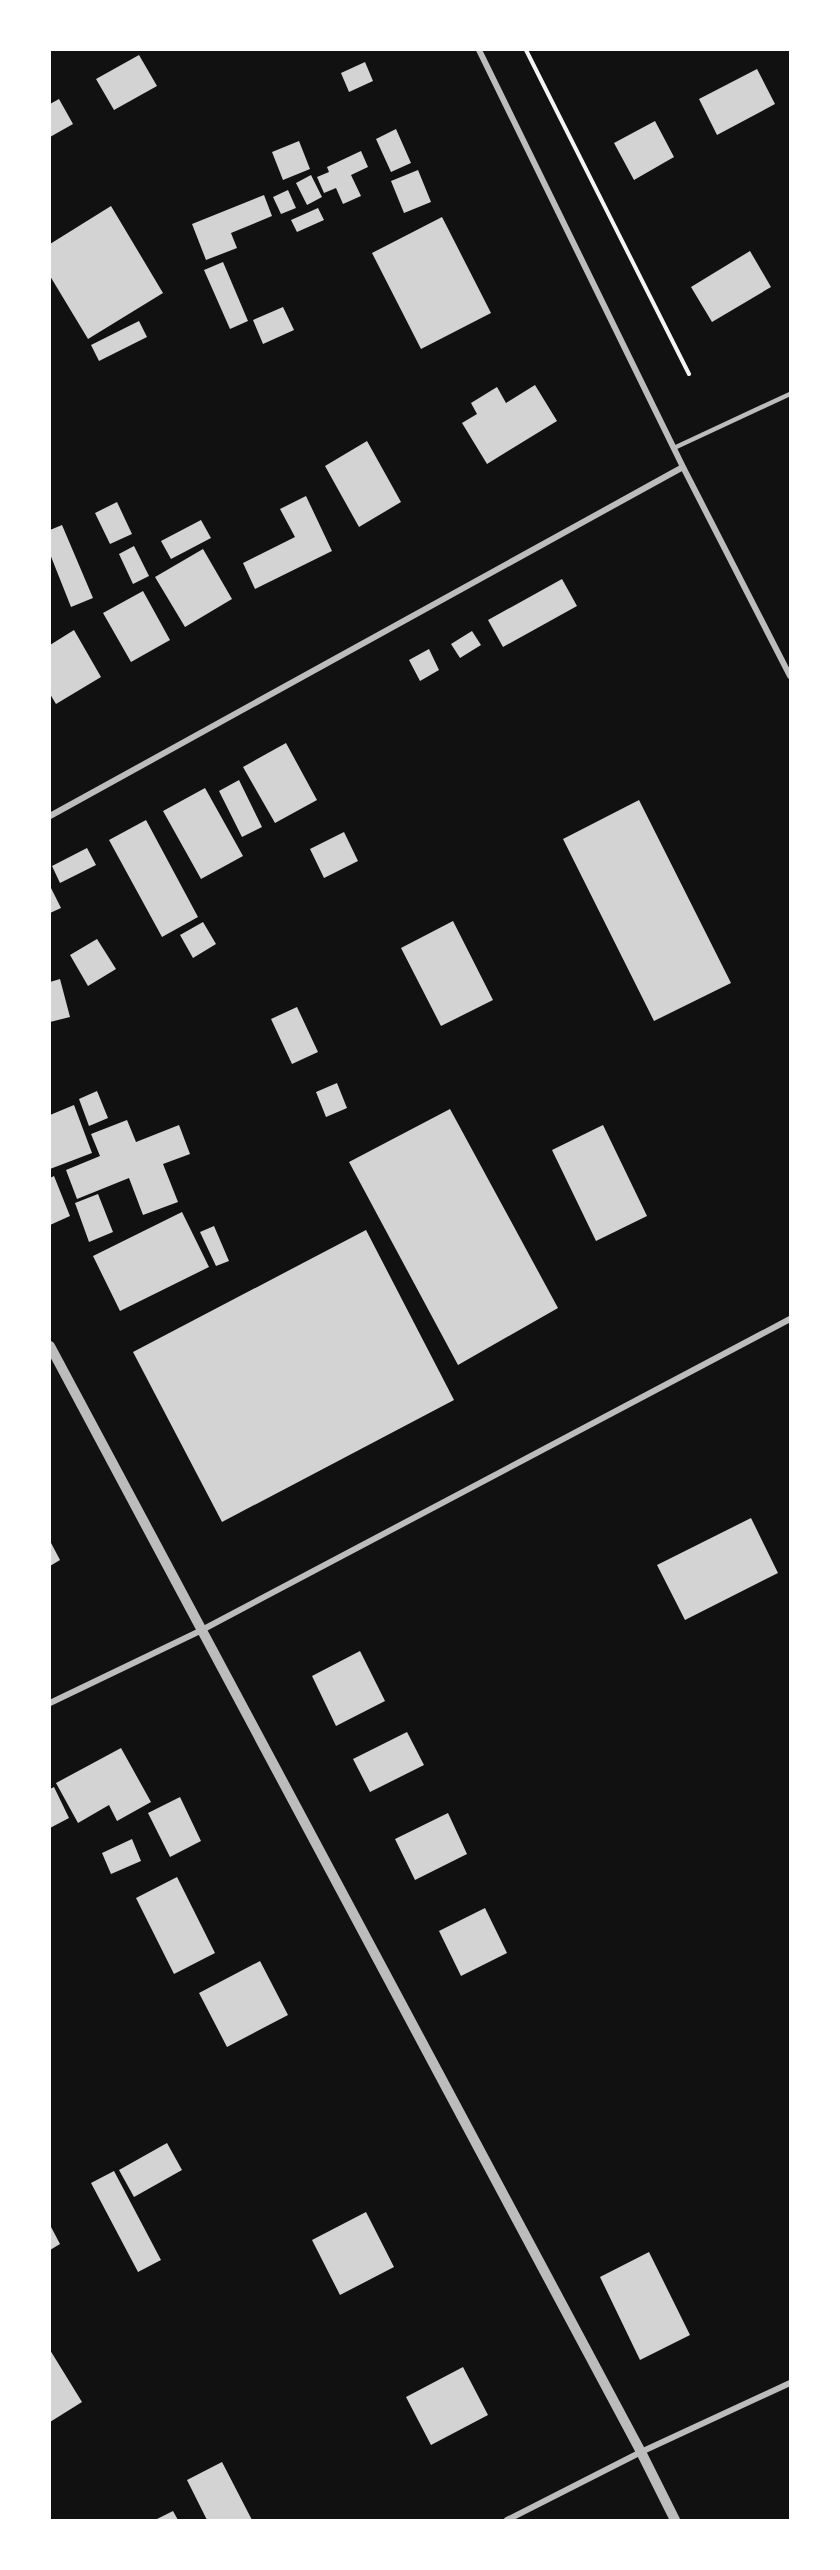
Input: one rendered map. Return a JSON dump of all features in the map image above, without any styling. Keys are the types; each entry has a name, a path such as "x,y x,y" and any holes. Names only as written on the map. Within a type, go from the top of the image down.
{"street":[{"path":"479,50 683,467 790,676"},
{"path":"50,816 683,467"},
{"path":"50,1703 200,1631 790,1319"},
{"path":"50,1346 200,1631 642,2452 675,2520"},
{"path":"507,2520 642,2452 790,2383"}],"lane":[{"path":"674,448 790,393"}],"path":[{"path":"526,50 689,374"}],"building":[{"path":"139,55 157,86 114,110 96,79"},
{"path":"365,62 373,81 349,92 341,73"},
{"path":"757,69 775,104 717,135 699,99"},
{"path":"59,99 73,124 50,137 50,104"},
{"path":"655,121 674,157 634,180 614,143"},
{"path":"396,129 411,163 391,172 376,139"},
{"path":"299,141 310,169 283,180 272,152"},
{"path":"361,151 368,167 351,175 361,196 343,204 336,188 324,193 317,177 329,172 327,167"},
{"path":"418,170 431,202 404,213 391,181"},
{"path":"311,175 322,197 307,205 296,183"},
{"path":"288,190 296,208 281,214 273,197"},
{"path":"264,195 272,216 231,233 237,248 206,260 192,224"},
{"path":"111,206 163,293 88,339 50,276 50,244"},
{"path":"318,208 324,220 297,232 291,220"},
{"path":"442,217 491,313 421,349 372,253"},
{"path":"750,251 771,287 712,322 691,287"},
{"path":"223,262 248,321 230,329 204,270"},
{"path":"283,307 294,330 263,344 253,320"},
{"path":"139,321 147,337 99,361 91,345"},
{"path":"535,385 557,421 487,464 462,423 477,414 471,403 497,387 506,403"},
{"path":"367,441 401,502 359,527 325,466"},
{"path":"306,496 332,551 255,589 243,563 295,537 280,509"},
{"path":"117,502 132,534 110,544 95,513"},
{"path":"201,520 211,538 171,559 161,541"},
{"path":"62,525 93,598 71,607 50,554 50,530"},
{"path":"134,546 149,576 133,584 119,554"},
{"path":"203,549 232,599 185,627 155,577"},
{"path":"562,579 577,606 503,647 488,620"},
{"path":"143,591 170,640 131,662 103,613"},
{"path":"74,630 101,677 56,704 50,694 50,645"},
{"path":"472,631 481,645 460,658 451,644"},
{"path":"429,649 439,670 420,681 409,660"},
{"path":"286,743 317,800 275,823 243,767"},
{"path":"239,780 262,827 242,837 219,791"},
{"path":"205,788 243,856 201,879 163,811"},
{"path":"639,800 731,983 654,1021 563,839"},
{"path":"146,820 198,917 162,937 109,840"},
{"path":"344,832 358,861 324,878 310,849"},
{"path":"87,848 96,865 60,883 52,866"},
{"path":"50,886 61,908 50,913"},
{"path":"453,921 493,1000 441,1026 401,948"},
{"path":"203,922 216,944 193,958 180,935"},
{"path":"97,939 116,969 88,986 70,955"},
{"path":"60,979 70,1017 50,1022 50,982"},
{"path":"297,1007 318,1052 292,1064 271,1019"},
{"path":"337,1083 347,1108 326,1117 316,1092"},
{"path":"97,1091 108,1118 89,1126 79,1099"},
{"path":"74,1105 92,1153 50,1169 50,1115"},
{"path":"450,1109 558,1308 458,1365 349,1162"},
{"path":"127,1120 136,1142 179,1125 190,1154 163,1164 178,1202 143,1215 129,1178 77,1199 66,1170 100,1156 91,1134"},
{"path":"603,1125 647,1216 596,1241 552,1150"},
{"path":"54,1176 70,1216 50,1225 50,1178"},
{"path":"98,1194 113,1232 89,1242 75,1203"},
{"path":"182,1212 209,1267 120,1311 93,1256"},
{"path":"214,1226 229,1261 216,1266 200,1232"},
{"path":"366,1230 454,1400 222,1522 133,1352"},
{"path":"751,1518 778,1573 685,1620 657,1565"},
{"path":"50,1541 60,1560 50,1566"},
{"path":"360,1651 385,1701 336,1726 312,1676"},
{"path":"407,1732 424,1765 370,1792 353,1759"},
{"path":"121,1748 151,1802 117,1821 109,1805 78,1823 56,1783"},
{"path":"54,1787 69,1818 50,1828 50,1789"},
{"path":"180,1797 201,1841 170,1857 148,1813"},
{"path":"448,1813 467,1854 415,1880 395,1839"},
{"path":"132,1839 141,1861 111,1874 102,1853"},
{"path":"177,1877 215,1953 174,1974 136,1898"},
{"path":"485,1908 507,1953 461,1976 439,1931"},
{"path":"260,1961 288,2015 227,2047 199,1993"},
{"path":"167,2143 182,2170 134,2197 119,2170"},
{"path":"114,2171 161,2260 138,2272 91,2183"},
{"path":"366,2212 394,2267 340,2295 312,2240"},
{"path":"50,2225 60,2244 50,2250"},
{"path":"649,2252 690,2335 640,2360 600,2277"},
{"path":"50,2350 82,2402 50,2422"},
{"path":"463,2367 488,2415 431,2445 406,2397"},
{"path":"222,2462 252,2520 207,2520 187,2480"},
{"path":"173,2511 178,2520 155,2520"}]}
